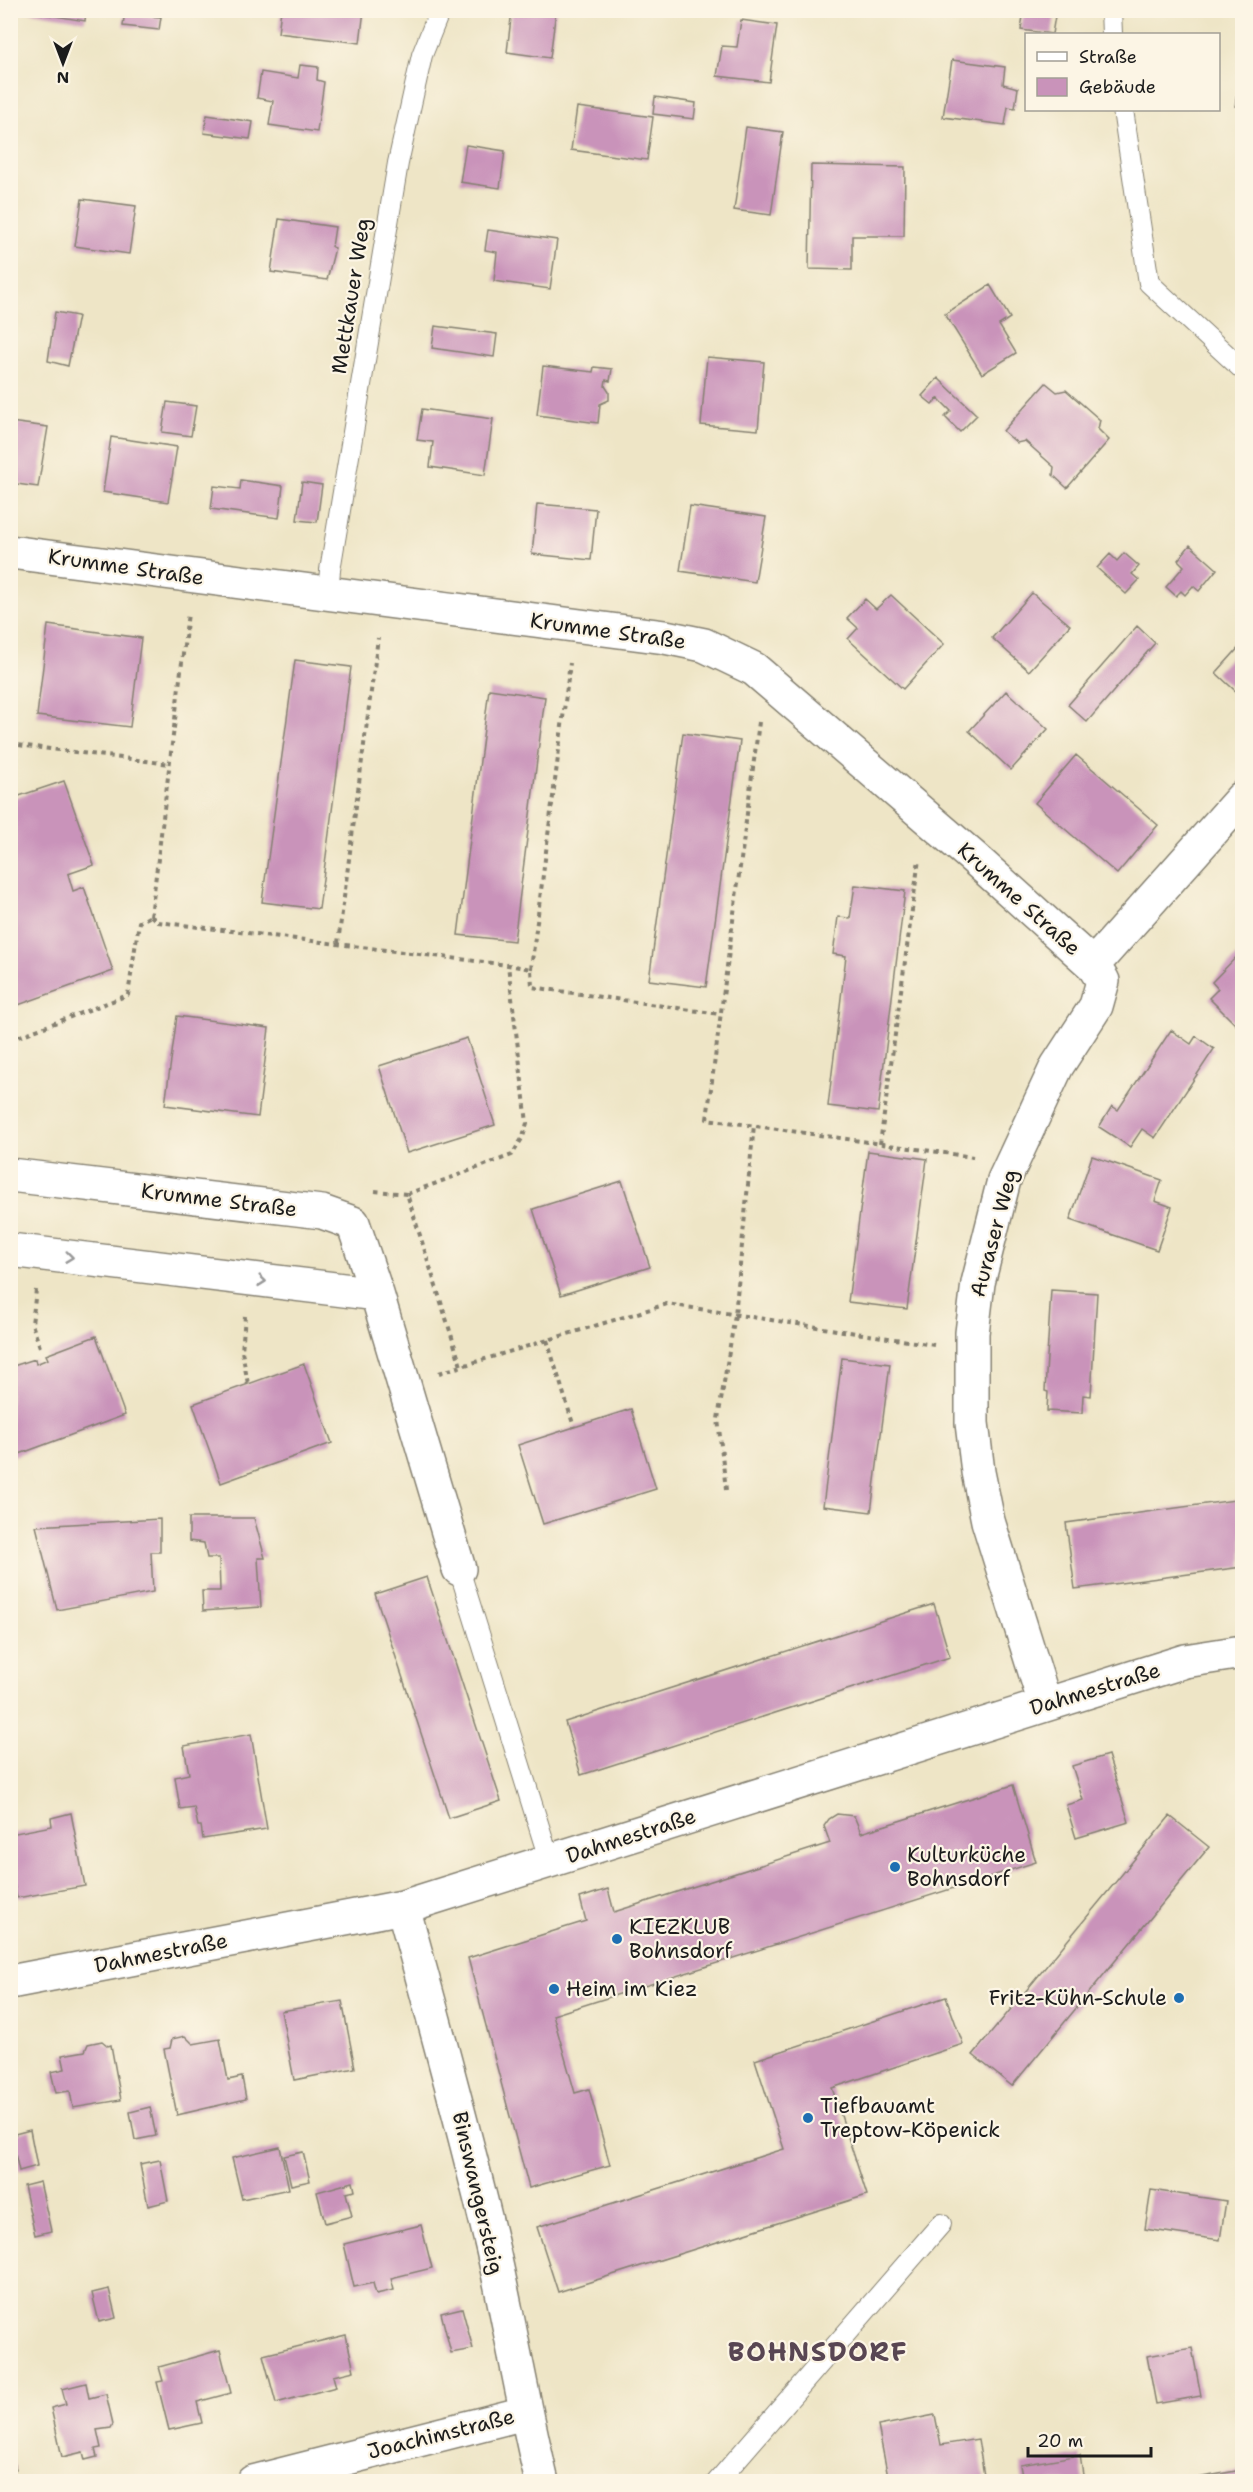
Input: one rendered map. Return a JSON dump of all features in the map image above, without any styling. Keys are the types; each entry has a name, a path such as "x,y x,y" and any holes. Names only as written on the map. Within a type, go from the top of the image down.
{"street":[{"name":"Krumme Straße","path":"10,552 665,637 704,645 754,669 974,858 1093,965"},
{"path":"1093,965 1242,798"},
{"name":"Auraser Weg","path":"1045,1704 988,1521 978,1472 972,1423 972,1333 978,1283 1004,1180 1057,1066 1096,1006 1103,981 1093,965"},
{"name":"Krumme Straße","path":"10,1174 322,1212 353,1223 377,1294 459,1569"},
{"path":"26,1252 377,1294"},
{"name":"Dahmestraße","path":"10,1982 403,1906 550,1862 1185,1661 1242,1652"},
{"name":"Binswangersteig","path":"403,1906 456,2101 489,2236 525,2413 542,2481"},
{"name":"Joachimstraße","path":"252,2481 525,2413"}],"lane":[{"name":"Mettkauer Weg","path":"328,595 330,570 398,163 422,55 440,10"},
{"path":"1111,10 1112,33"},
{"path":"1123,111 1149,283 1242,369"},
{"path":"459,1569 550,1862"},
{"path":"717,2481 941,2224"}],"path":[{"path":"151,916 189,610"},
{"path":"338,944 379,633"},
{"path":"570,661 531,969 532,987 719,1014"},
{"path":"760,718 706,1119 980,1158"},
{"path":"10,744 170,764"},
{"path":"880,1144 921,849"},
{"path":"151,916 158,922 531,969"},
{"path":"10,1040 128,995 139,922 151,916"},
{"path":"406,1194 512,1155 523,1137 527,1123 508,965"},
{"path":"726,1490 718,1419 735,1315 754,1125"},
{"path":"26,1252 32,1324 41,1350"},
{"path":"248,1279 242,1351 248,1384"},
{"path":"404,1385 667,1304 945,1347"},
{"path":"547,1340 574,1427"}],"building":[{"path":"19,10 86,10 85,21"},
{"path":"125,10 139,10 139,15 161,17 159,30 123,26"},
{"path":"281,10 364,10 360,43 278,33"},
{"path":"512,10 556,10 550,58 507,52"},
{"path":"1024,10 1056,10 1052,33 1021,30"},
{"path":"741,20 777,25 769,82 717,76 722,46 737,47"},
{"path":"952,60 1005,67 1003,84 1018,88 1015,108 1008,107 1005,125 943,117"},
{"path":"300,65 318,67 317,80 324,82 317,132 269,125 273,101 257,98 261,72 298,78"},
{"path":"1242,68 1242,107 1235,106"},
{"path":"655,97 696,103 694,119 653,114"},
{"path":"577,107 653,117 647,160 571,150"},
{"path":"207,115 253,122 250,139 204,133"},
{"path":"746,127 783,132 771,215 734,210"},
{"path":"466,145 505,151 500,188 460,182"},
{"path":"811,165 905,167 904,236 852,236 852,270 809,269"},
{"path":"82,199 136,206 129,254 75,246"},
{"path":"279,219 335,227 332,247 335,248 327,280 271,272"},
{"path":"488,230 557,240 550,289 494,281 497,252 485,250"},
{"path":"990,285 1010,318 999,325 1016,353 982,374 945,314"},
{"path":"55,312 78,316 68,366 48,361"},
{"path":"435,326 497,334 494,357 432,348"},
{"path":"707,357 764,362 758,430 701,425"},
{"path":"543,366 593,372 594,367 612,369 610,381 606,380 605,386 609,392 609,400 600,404 598,423 537,415"},
{"path":"938,378 977,415 960,432 945,417 951,411 938,398 932,404 922,396"},
{"path":"1046,383 1057,392 1066,390 1100,420 1098,429 1109,440 1067,488 1053,475 1054,467 1025,441 1017,443 1003,431"},
{"path":"167,402 196,406 191,436 162,432"},
{"path":"422,409 493,419 485,475 430,467 433,442 417,440"},
{"path":"10,422 48,427 38,487 10,483"},
{"path":"111,437 177,447 168,502 103,492"},
{"path":"241,480 283,486 279,518 211,509 214,486 240,489"},
{"path":"302,482 322,485 317,522 297,520"},
{"path":"537,504 596,509 591,560 532,554"},
{"path":"690,506 766,517 755,582 680,571"},
{"path":"1190,545 1217,569 1199,591 1193,586 1185,595 1181,591 1176,596 1166,587 1184,566 1178,560"},
{"path":"1124,553 1139,566 1132,574 1139,580 1126,594 1097,568 1110,554 1117,561"},
{"path":"1032,593 1070,625 1029,671 992,638"},
{"path":"891,595 944,644 903,689 848,639 858,628 847,618 865,599 876,609"},
{"path":"48,625 141,638 130,727 37,716"},
{"path":"1137,626 1155,643 1087,722 1068,705"},
{"path":"1242,644 1242,697 1216,673"},
{"path":"295,660 351,667 319,909 262,902"},
{"path":"489,689 545,697 514,941 458,935"},
{"path":"1006,691 1048,729 1011,770 969,731"},
{"path":"683,733 740,741 706,987 649,980"},
{"path":"1076,755 1158,825 1117,874 1035,803"},
{"path":"64,781 94,865 68,874 73,891 84,887 113,971 10,1008 10,799"},
{"path":"855,885 905,891 878,1112 828,1106 846,956 833,954 838,917 850,918"},
{"path":"1242,951 1242,1031 1209,998 1218,989 1212,982"},
{"path":"177,1016 269,1028 258,1117 165,1105"},
{"path":"1171,1030 1191,1044 1196,1036 1214,1049 1155,1138 1142,1129 1130,1147 1099,1127 1112,1106 1118,1110"},
{"path":"467,1038 495,1125 407,1153 379,1066"},
{"path":"868,1151 927,1159 907,1309 848,1302"},
{"path":"1092,1156 1162,1180 1155,1201 1172,1207 1157,1250 1070,1220"},
{"path":"622,1181 650,1267 561,1295 533,1209"},
{"path":"1051,1290 1097,1293 1091,1396 1083,1395 1082,1413 1047,1411 1048,1392 1045,1391"},
{"path":"96,1336 125,1415 14,1456 10,1446 10,1367 35,1359 36,1364 48,1359 46,1355"},
{"path":"842,1358 890,1364 871,1512 823,1506"},
{"path":"304,1364 332,1443 221,1483 193,1404"},
{"path":"631,1409 656,1489 543,1524 518,1445"},
{"path":"1242,1499 1242,1567 1075,1589 1066,1523"},
{"path":"189,1518 254,1518 265,1558 258,1558 261,1607 203,1611 202,1591 220,1591 219,1558 207,1558 204,1543 189,1541"},
{"path":"160,1519 160,1552 151,1552 153,1592 57,1610 36,1526"},
{"path":"427,1577 501,1801 449,1818 375,1594"},
{"path":"934,1604 950,1657 581,1775 565,1722"},
{"path":"251,1734 267,1829 203,1839 194,1807 180,1809 175,1777 189,1774 184,1746"},
{"path":"1108,1755 1129,1822 1076,1838 1066,1805 1083,1800 1072,1766"},
{"name":"Heim im Kiez","path":"1013,1785 1036,1862 553,2015 575,2093 589,2089 610,2165 529,2188 468,1958 586,1921 580,1898 608,1889 614,1912 830,1843 824,1826 837,1814 854,1816 861,1833"},
{"path":"71,1813 85,1886 17,1898 10,1865 10,1834 52,1826 51,1818"},
{"path":"1170,1816 1209,1847 1012,2086 973,2055"},
{"name":"Tiefbauamt Treptow-Köpenick","path":"946,1997 963,2044 832,2088 867,2195 558,2292 537,2227 784,2149 755,2060"},
{"path":"342,2001 355,2068 294,2080 281,2011"},
{"path":"185,2036 193,2044 220,2039 228,2080 242,2077 246,2099 177,2115 164,2049 170,2048 172,2039"},
{"path":"102,2041 108,2046 111,2045 121,2100 73,2108 70,2091 56,2093 51,2072 65,2069 62,2055 85,2051 88,2044"},
{"path":"150,2107 156,2136 135,2140 130,2112"},
{"path":"30,2130 37,2166 19,2171 11,2135"},
{"path":"280,2147 289,2189 242,2199 232,2158"},
{"path":"303,2152 310,2181 291,2185 284,2156"},
{"path":"160,2160 168,2201 148,2206 140,2164"},
{"path":"40,2182 51,2231 35,2235 24,2186"},
{"path":"353,2182 355,2191 346,2193 352,2216 325,2223 317,2192"},
{"path":"1151,2190 1226,2201 1220,2240 1145,2229"},
{"path":"421,2225 432,2268 391,2278 394,2290 376,2294 373,2283 354,2287 344,2244"},
{"path":"109,2289 116,2318 99,2322 92,2293"},
{"path":"462,2308 473,2349 451,2353 441,2313"},
{"path":"346,2335 354,2371 333,2376 336,2387 276,2403 263,2355"},
{"path":"1192,2348 1201,2396 1156,2404 1147,2356"},
{"path":"220,2350 231,2393 197,2402 202,2423 169,2430 157,2382 163,2381 159,2367"},
{"path":"86,2383 89,2398 106,2394 113,2424 111,2428 97,2430 101,2448 95,2449 97,2457 85,2460 83,2452 62,2457 51,2408 66,2404 62,2389"},
{"path":"935,2415 941,2445 978,2439 985,2482 951,2482 950,2478 928,2482 889,2482 878,2426"},
{"path":"10,2449 16,2469 10,2470"},
{"path":"1080,2455 1084,2482 1023,2482 1020,2465"},
{"path":"1242,2470 1242,2482 1186,2482 1186,2480"}],"place":[{"name":"Kulturküche Bohnsdorf","path":"895,1867"},
{"name":"KIEZKLUB Bohnsdorf","path":"617,1939"},
{"name":"Heim im Kiez","path":"554,1989"},
{"name":"Fritz-Kühn-Schule","path":"1179,1998"},
{"name":"Tiefbauamt Treptow-Köpenick","path":"808,2118"}],"district":[{"name":"BOHNSDORF","path":"818,2352"}]}
